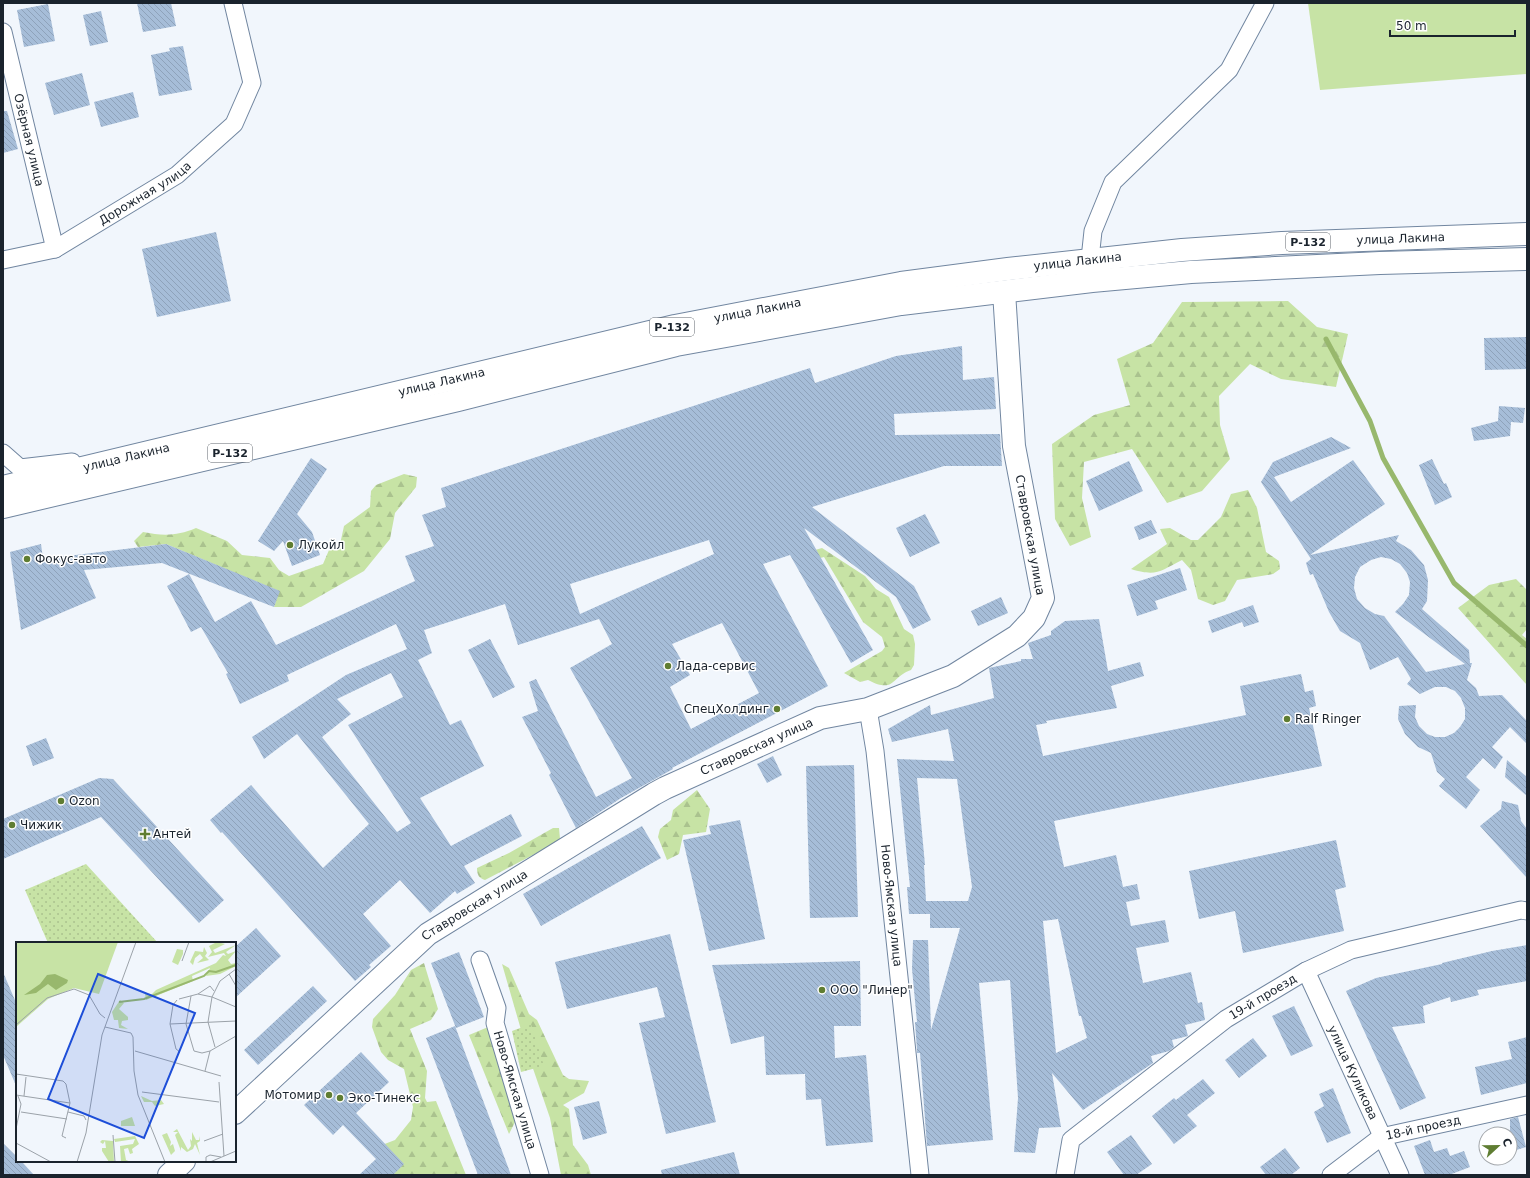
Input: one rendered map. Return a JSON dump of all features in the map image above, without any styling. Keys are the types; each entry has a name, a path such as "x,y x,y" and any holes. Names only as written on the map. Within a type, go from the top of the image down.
{"main road":[{"name":"улица Лакина","path":"3,487 674,326 901,283 1090,259 1182,250 1282,243 1527,234"},
{"name":"улица Лакина","path":"3,507 458,400 676,345 901,304 1092,281 1190,272 1380,263 1527,259"},
{"name":"Ставровская улица","path":"236,1111 428,934 464,911 665,788 820,718 868,709 954,676 1017,636 1034,618 1043,598 1014,446 1004,292"},
{"path":"169,1175 183,1162"}],"street":[{"name":"Дорожная улица","path":"3,260 55,249 178,175 234,124 252,83 233,3"},
{"path":"1090,259 1093,232 1113,182 1229,70 1265,3"},
{"name":"Озёрная улица","path":"3,32 55,249"},
{"path":"3,453 20,468 90,460 120,460"},
{"name":"Ново-Ямская улица","path":"868,709 875,751 920,1175"},
{"name":"19-й проезд","path":"1065,1175 1071,1140 1226,1019 1306,971 1351,950 1524,911"},
{"name":"Ново-Ямская улица","path":"480,960 497,1008 495,1023 540,1175"},
{"name":"улица Куликова","path":"1306,971 1381,1137 1400,1175"},
{"name":"18-й проезд","path":"1331,1175 1381,1137 1527,1105"}],"green space":[{"path":"1308,3 1527,3 1527,74 1320,90"},
{"path":"1288,301 1317,327 1348,334 1336,387 1281,379 1250,364 1219,396 1220,425 1230,459 1202,491 1167,503 1132,449 1084,462 1082,498 1091,537 1070,546 1055,519 1052,444 1094,415 1130,405 1117,359 1153,343 1182,302"},
{"path":"404,474 417,477 416,487 395,513 390,539 364,571 301,607 274,607 279,591 166,544 138,547 134,541 143,532 170,534 183,533 196,528 227,541 242,555 270,558 279,570 289,576 323,564 329,550 339,549 344,526 370,507 371,491 376,485"},
{"path":"1248,490 1257,508 1266,552 1279,561 1280,569 1273,574 1237,580 1225,601 1213,605 1198,599 1191,570 1182,560 1163,570 1153,573 1131,569 1167,544 1160,529 1170,528 1191,540 1198,540 1221,517 1231,494"},
{"path":"822,548 865,576 876,589 889,597 904,629 913,635 915,644 914,665 911,670 888,685 877,684 868,680 860,682 844,673 882,651 885,647 882,637 863,622 824,557 802,563 794,556"},
{"path":"1516,579 1527,590 1527,629 1522,635 1527,639 1527,685 1458,608 1489,585"},
{"path":"697,790 710,809 706,832 683,835 679,854 667,860 658,837 660,829 671,820 673,810"},
{"path":"553,828 559,828 560,839 552,845 485,880 477,873 477,868 509,853"},
{"path":"86,864 157,942 48,942 25,890"},
{"path":"424,963 438,1009 431,1020 410,1029 427,1071 425,1098 427,1102 436,1101 466,1175 392,1175 382,1145 395,1140 411,1120 413,1107 404,1069 388,1060 381,1052 372,1027 373,1019 395,995 411,970"},
{"path":"502,964 509,968 529,1014 537,1020 563,1075 569,1079 589,1081 584,1093 563,1105 569,1109 573,1145 588,1165 591,1175 561,1175 550,1118 528,1054"},
{"path":"531,1024 544,1066 521,1072 512,1031"},
{"path":"493,1025 515,1122 509,1134 469,1035"}],"building":[{"path":"137,3 171,3 176,26 143,32"},
{"path":"48,4 55,41 24,47 17,10"},
{"path":"101,11 108,42 90,46 83,15"},
{"path":"183,46 192,90 159,96 151,55 170,51 169,48"},
{"path":"82,73 90,105 54,115 45,83"},
{"path":"133,92 139,117 101,127 94,102"},
{"path":"3,111 7,111 18,149 3,153"},
{"path":"216,232 231,301 157,317 142,249"},
{"path":"1527,337 1527,369 1485,370 1484,338"},
{"path":"962,346 963,380 994,377 996,409 894,414 895,435 1000,434 1002,466 944,466 812,507 914,586 931,620 913,629 896,597 804,528 873,650 851,663 790,555 763,564 828,686 672,768 673,769 621,798 576,828 549,775 551,773 522,717 538,711 529,682 536,679 596,797 632,778 570,668 612,644 599,619 518,645 505,604 424,630 432,653 418,660 450,725 461,720 484,766 420,798 451,846 511,814 522,836 464,866 475,883 457,894 455,891 430,913 400,880 363,914 391,946 369,965 371,967 355,981 210,820 251,785 323,868 369,824 297,734 264,759 252,737 346,675 407,649 396,624 287,675 289,681 240,704 226,674 228,673 201,627 191,632 167,586 189,574 215,622 251,601 276,645 415,581 405,556 434,546 422,515 446,507 441,488 810,368 815,383 896,356","holes":["709,540 714,554 580,614 570,584","722,623 759,693 691,729 670,687 690,675 672,644","391,673 403,697 348,725 411,823 397,832 322,737 351,714 337,699"]},
{"path":"1499,406 1525,408 1523,423 1511,422 1510,436 1474,441 1471,428 1498,421"},
{"path":"1331,437 1351,448 1274,477 1291,502 1353,460 1385,504 1310,555 1399,535 1396,541 1411,550 1424,565 1428,580 1427,601 1422,609 1469,650 1470,663 1472,663 1467,680 1476,688 1479,696 1502,695 1527,721 1527,744 1510,727 1492,747 1503,757 1495,769 1483,758 1466,777 1480,790 1466,809 1439,786 1445,779 1437,772 1431,753 1418,747 1405,734 1398,719 1399,706 1416,705 1415,717 1419,726 1427,734 1435,737 1445,737 1454,733 1465,719 1465,708 1461,698 1455,691 1446,687 1435,687 1420,694 1407,684 1411,679 1398,657 1370,670 1360,643 1340,631 1329,612 1313,574 1310,575 1306,563 1311,559 1261,482 1273,462","holes":["1381,557 1391,559 1400,564 1407,573 1410,582 1409,595 1395,612 1465,664 1426,672 1384,616 1375,614 1365,608 1357,599 1354,588 1355,577 1360,567 1371,560"]},
{"path":"311,458 327,469 297,514 312,532 320,555 292,566 283,541 274,551 258,541"},
{"path":"1432,459 1444,484 1446,483 1452,497 1435,505 1419,465"},
{"path":"1129,461 1143,491 1099,511 1086,481"},
{"path":"925,514 940,543 910,557 896,528"},
{"path":"1151,520 1157,533 1139,540 1134,527"},
{"path":"41,544 43,559 166,544 280,591 274,607 162,563 84,570 96,598 21,630 10,552"},
{"path":"1180,568 1187,590 1155,601 1158,609 1137,616 1127,585"},
{"path":"1001,597 1008,613 978,626 971,611"},
{"path":"1253,605 1259,622 1244,627 1242,622 1212,633 1208,621"},
{"path":"1099,619 1108,671 1140,662 1144,676 1111,686 1117,708 1046,721 1047,723 1036,725 1043,756 1246,715 1240,686 1301,674 1305,692 1313,690 1316,706 1309,708 1322,766 1054,821 1064,867 1116,855 1123,887 1137,884 1140,899 1126,902 1131,926 1165,920 1169,942 1136,948 1143,983 1191,972 1198,1003 1202,1002 1205,1020 1185,1025 1188,1036 1172,1040 1174,1047 1169,1051 1151,1056 1153,1063 1083,1110 1052,1073 1061,1127 1039,1128 1035,1153 1014,1152 1018,1098 1010,980 979,983 993,1140 927,1146 920,1053 917,1053 915,1022 917,1022 912,969 913,940 928,940 931,1030 960,928 930,928 930,914 909,914 907,887 910,887 897,759 954,761 948,729 892,742 888,729 930,705 931,715 994,698 989,668 1021,661 1021,659 1033,659 1028,643 1051,635 1051,631 1065,621","holes":["917,778 957,779 972,887 968,901 926,901 925,865","1058,919 1079,1016 1081,1016 1087,1038 1056,1053 1043,921"]},
{"path":"490,639 515,687 493,698 468,650"},
{"path":"46,738 54,758 33,766 26,746"},
{"path":"773,756 782,775 767,783 757,764"},
{"path":"1507,760 1527,777 1527,796 1505,777"},
{"path":"854,765 858,917 810,918 806,766"},
{"path":"99,778 113,779 224,900 199,923 101,817 3,859 3,819"},
{"path":"1502,801 1518,805 1521,821 1527,829 1527,878 1480,826 1501,809"},
{"path":"740,820 765,939 709,951 683,840 711,834 709,826"},
{"path":"642,826 661,858 541,926 523,894"},
{"path":"1336,840 1346,887 1335,890 1344,931 1243,953 1235,911 1199,919 1189,871"},
{"path":"256,928 281,956 236,997 236,946"},
{"path":"670,934 716,1122 666,1134 639,1023 665,1017 657,987 567,1009 555,962"},
{"path":"1527,945 1527,981 1477,990 1479,995 1451,1002 1450,997 1423,1006 1425,1023 1392,1027 1426,1098 1400,1110 1346,991 1376,978 1442,964 1492,951"},
{"path":"459,952 484,1017 456,1028 431,963"},
{"path":"860,961 861,1026 834,1026 835,1058 866,1055 873,1142 826,1146 821,1099 806,1100 805,1074 766,1075 764,1036 731,1044 712,965"},
{"path":"3,972 16,1003 16,1086 3,1055"},
{"path":"313,986 327,1001 258,1065 244,1050"},
{"path":"1294,1006 1313,1046 1291,1056 1272,1016"},
{"path":"455,1026 511,1175 478,1175 426,1038"},
{"path":"1527,1037 1527,1083 1481,1095 1475,1067 1512,1059 1508,1042"},
{"path":"1253,1038 1267,1056 1239,1078 1225,1060"},
{"path":"361,1052 389,1082 356,1113 404,1164 393,1175 359,1175 376,1159 343,1125 333,1135 304,1105"},
{"path":"1203,1079 1215,1093 1187,1115 1197,1126 1174,1144 1152,1116 1174,1098 1176,1100"},
{"path":"1333,1088 1351,1133 1327,1143 1314,1112 1324,1106 1319,1094"},
{"path":"599,1101 607,1133 583,1140 574,1107"},
{"path":"1518,1117 1526,1147 1518,1150 1518,1126 1510,1126 1510,1119"},
{"path":"1131,1135 1152,1164 1136,1175 1124,1175 1107,1152"},
{"path":"1430,1140 1434,1152 1447,1148 1450,1156 1464,1151 1470,1167 1449,1175 1425,1175 1414,1146"},
{"path":"3,1143 16,1156 16,1162 22,1162 34,1175 3,1175"},
{"path":"1285,1148 1300,1168 1291,1175 1266,1175 1260,1167"},
{"path":"734,1152 740,1175 662,1175 661,1170"}],"waterway":[{"path":"1326,339 1370,421 1383,458 1454,583 1527,646"}],"place":[{"name":"Лукойл","path":"290,545"},
{"name":"Фокус-авто","path":"27,559"},
{"name":"Лада-сервис","path":"668,666"},
{"name":"СпецХолдинг","path":"777,709"},
{"name":"Ralf Ringer","path":"1287,719"},
{"name":"Ozon","path":"61,801"},
{"name":"Чижик","path":"12,825"},
{"name":"Антей","path":"145,834"},
{"name":"ООО \"Линер\"","path":"822,990"},
{"name":"Мотомир","path":"329,1095"},
{"name":"Эко-Тинекс","path":"340,1098"}]}
